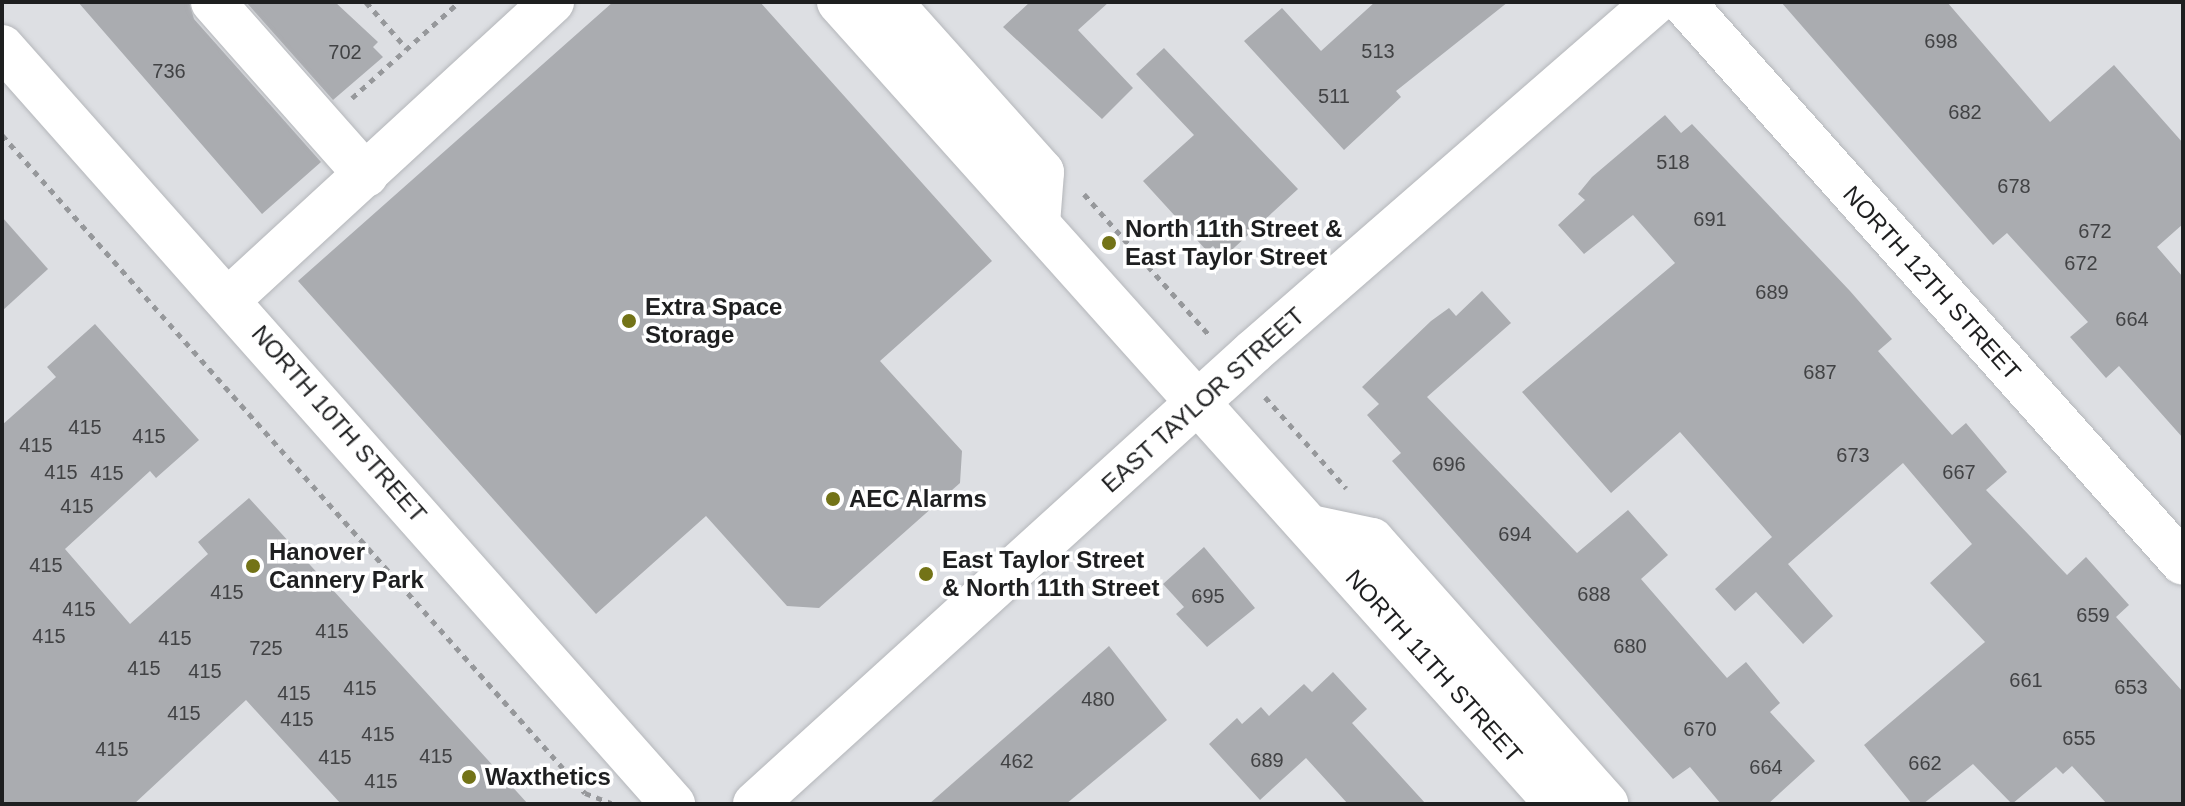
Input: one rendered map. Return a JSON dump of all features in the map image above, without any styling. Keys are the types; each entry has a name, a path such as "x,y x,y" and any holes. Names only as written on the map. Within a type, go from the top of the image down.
{"main road":[{"path":"213,2 366,175"},
{"path":"229,299 552,2"},
{"name":"NORTH 11TH STREET","path":"839,2 1557,804"},
{"path":"890,2 1042,172 1038,224"},
{"name":"EAST TAYLOR STREET","path":"755,804 1199,404 1655,2"},
{"name":"NORTH 12TH STREET","path":"1683,2 2183,563"},
{"name":"NORTH 10TH STREET","path":"5,56 229,299 673,804"},
{"name":"NORTH 11TH STREET","path":"1311,527 1372,540 1606,804"}],"path":[{"path":"366,2 407,49"},
{"path":"444,2 450,10"},
{"path":"322,126 459,2"},
{"path":"2,135 585,793 614,804"},
{"path":"1042,172 1072,181 1192,316"},
{"name":"NORTH 11TH STREET","path":"1294,431 1373,519 1372,540"}],"building":[{"path":"78,2 189,2 194,19 321,162 262,214"},
{"path":"246,2 335,2 378,42 373,47 383,57 333,100"},
{"name":"Extra Space Storage","path":"613,2 760,2 992,261 880,361 962,451 960,483 819,608 787,606 706,516 596,614 298,281"},
{"path":"1030,2 1109,2 1078,30 1133,88 1102,119 1003,27"},
{"path":"1375,2 1508,2 1396,91 1401,97 1344,150 1244,41 1282,8 1321,51"},
{"path":"1781,2 1947,2 2050,122 2114,65 2183,143 2183,224 2157,247 2183,277 2183,438 2119,366 2106,378 2070,337 2088,322 2007,233 1993,245"},
{"path":"1164,48 1298,189 1223,258 1213,246 1207,251 1143,181 1194,135 1136,74"},
{"path":"1665,115 1681,133 1692,124 1850,291 1892,339 1878,351 1952,435 1966,423 2007,472 1986,490 2067,575 2086,557 2129,605 2116,617 2183,692 2183,804 2107,804 2072,766 2063,774 2056,767 2012,804 1973,764 1923,804 1912,804 1864,745 1985,642 1930,583 1972,544 1903,463 1788,564 1833,616 1803,644 1756,592 1735,611 1715,589 1772,537 1680,432 1611,493 1522,392 1675,263 1633,215 1584,254 1558,225 1585,200 1578,194 1592,177"},
{"path":"2,217 48,269 2,311"},
{"path":"1482,291 1511,323 1427,397 1577,553 1628,510 1668,555 1641,579 1727,678 1746,662 1780,703 1770,712 1815,761 1768,804 1721,804 1690,767 1673,779 1392,461 1401,453 1367,415 1379,404 1362,387 1431,321 1449,308 1456,316"},
{"name":"Hanover Cannery Park","path":"95,324 199,440 156,478 150,471 65,549 130,624 208,554 198,542 249,498 528,804 341,804 246,700 134,804 2,804 2,425 56,377 47,367"},
{"path":"1204,547 1255,608 1207,647 1176,614 1184,607 1163,584"},
{"path":"1109,646 1167,720 1066,804 929,804"},
{"path":"1333,672 1367,709 1352,723 1426,804 1348,804 1306,758 1260,800 1209,744 1237,718 1242,724 1261,707 1269,716 1304,684 1312,692"}],"place":[{"name":"North 11th Street & East Taylor Street","path":"1109,243"},
{"name":"Extra Space Storage","path":"629,321"},
{"name":"AEC Alarms","path":"833,499"},
{"name":"Hanover Cannery Park","path":"253,566"},
{"name":"East Taylor Street & North 11th Street","path":"926,574"},
{"name":"Waxthetics","path":"469,777"}]}
